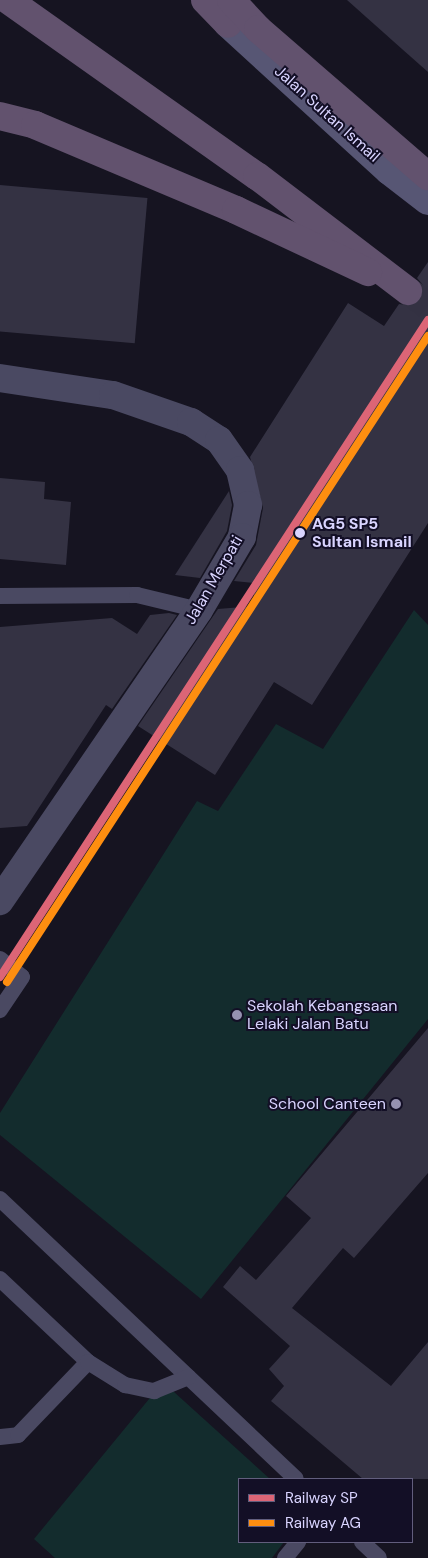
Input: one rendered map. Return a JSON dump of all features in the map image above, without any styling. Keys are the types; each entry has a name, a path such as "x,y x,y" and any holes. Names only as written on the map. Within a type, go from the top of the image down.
{"highway":[{"path":"0,116 35,125 236,210 408,291 341,237 8,0"},
{"path":"204,0 258,29 428,176"}],"main road":[{"name":"Jalan Sultan Ismail","path":"229,12 389,171 428,201"}],"street":[{"name":"Jalan Merpati","path":"0,378 64,385 154,406 220,440 240,470 248,505 242,537 199,610 0,901"}],"lane":[{"path":"0,596 137,595 199,610"},
{"path":"0,959 22,977 0,1010"},
{"path":"0,1199 295,1478"},
{"path":"0,1279 88,1362 125,1385 154,1391 188,1377"},
{"path":"0,1437 18,1435 88,1362"},
{"path":"285,1558 297,1543"},
{"path":"363,1543 379,1558"}],"green space":[{"path":"414,610 428,625 428,1019 201,1299 0,1135 0,1113 197,801 218,811 276,724 323,749"},
{"path":"163,1382 269,1478 238,1478 238,1543 283,1543 272,1558 55,1558 34,1539"}],"building":[{"path":"347,0 428,0 428,72 402,49"},
{"path":"0,185 147,198 135,343 0,332"},
{"name":"AG5 SP5 Sultan Ismail","path":"428,262 428,523 312,705 274,682 215,775 138,726 218,609 254,606 254,583 234,581 256,545 263,508 250,457 348,303 384,326 399,304 414,306 421,300 423,285 417,278"},
{"path":"0,478 45,482 44,499 71,502 66,565 0,559"},
{"path":"229,491 232,505 227,531 200,578 175,575"},
{"path":"169,613 177,615 112,709 106,705 27,826 0,828 0,627 112,618 137,634 150,615"},
{"path":"428,1028 428,1173 354,1258 343,1248 292,1308 391,1386 428,1342 428,1479 362,1478 271,1401 284,1386 269,1369 290,1346 223,1287 240,1266 256,1280 311,1218 286,1196"}],"tunnel":[{"path":"408,291 428,306"}],"rail line":[{"name":"SP","path":"0,977 428,320"},
{"name":"AG","path":"7,982 428,336"}],"place":[{"name":"AG5 SP5 Sultan Ismail","path":"300,533"},
{"name":"Sekolah Kebangsaan Lelaki Jalan Batu","path":"237,1015"},
{"name":"School Canteen","path":"396,1104"}]}
